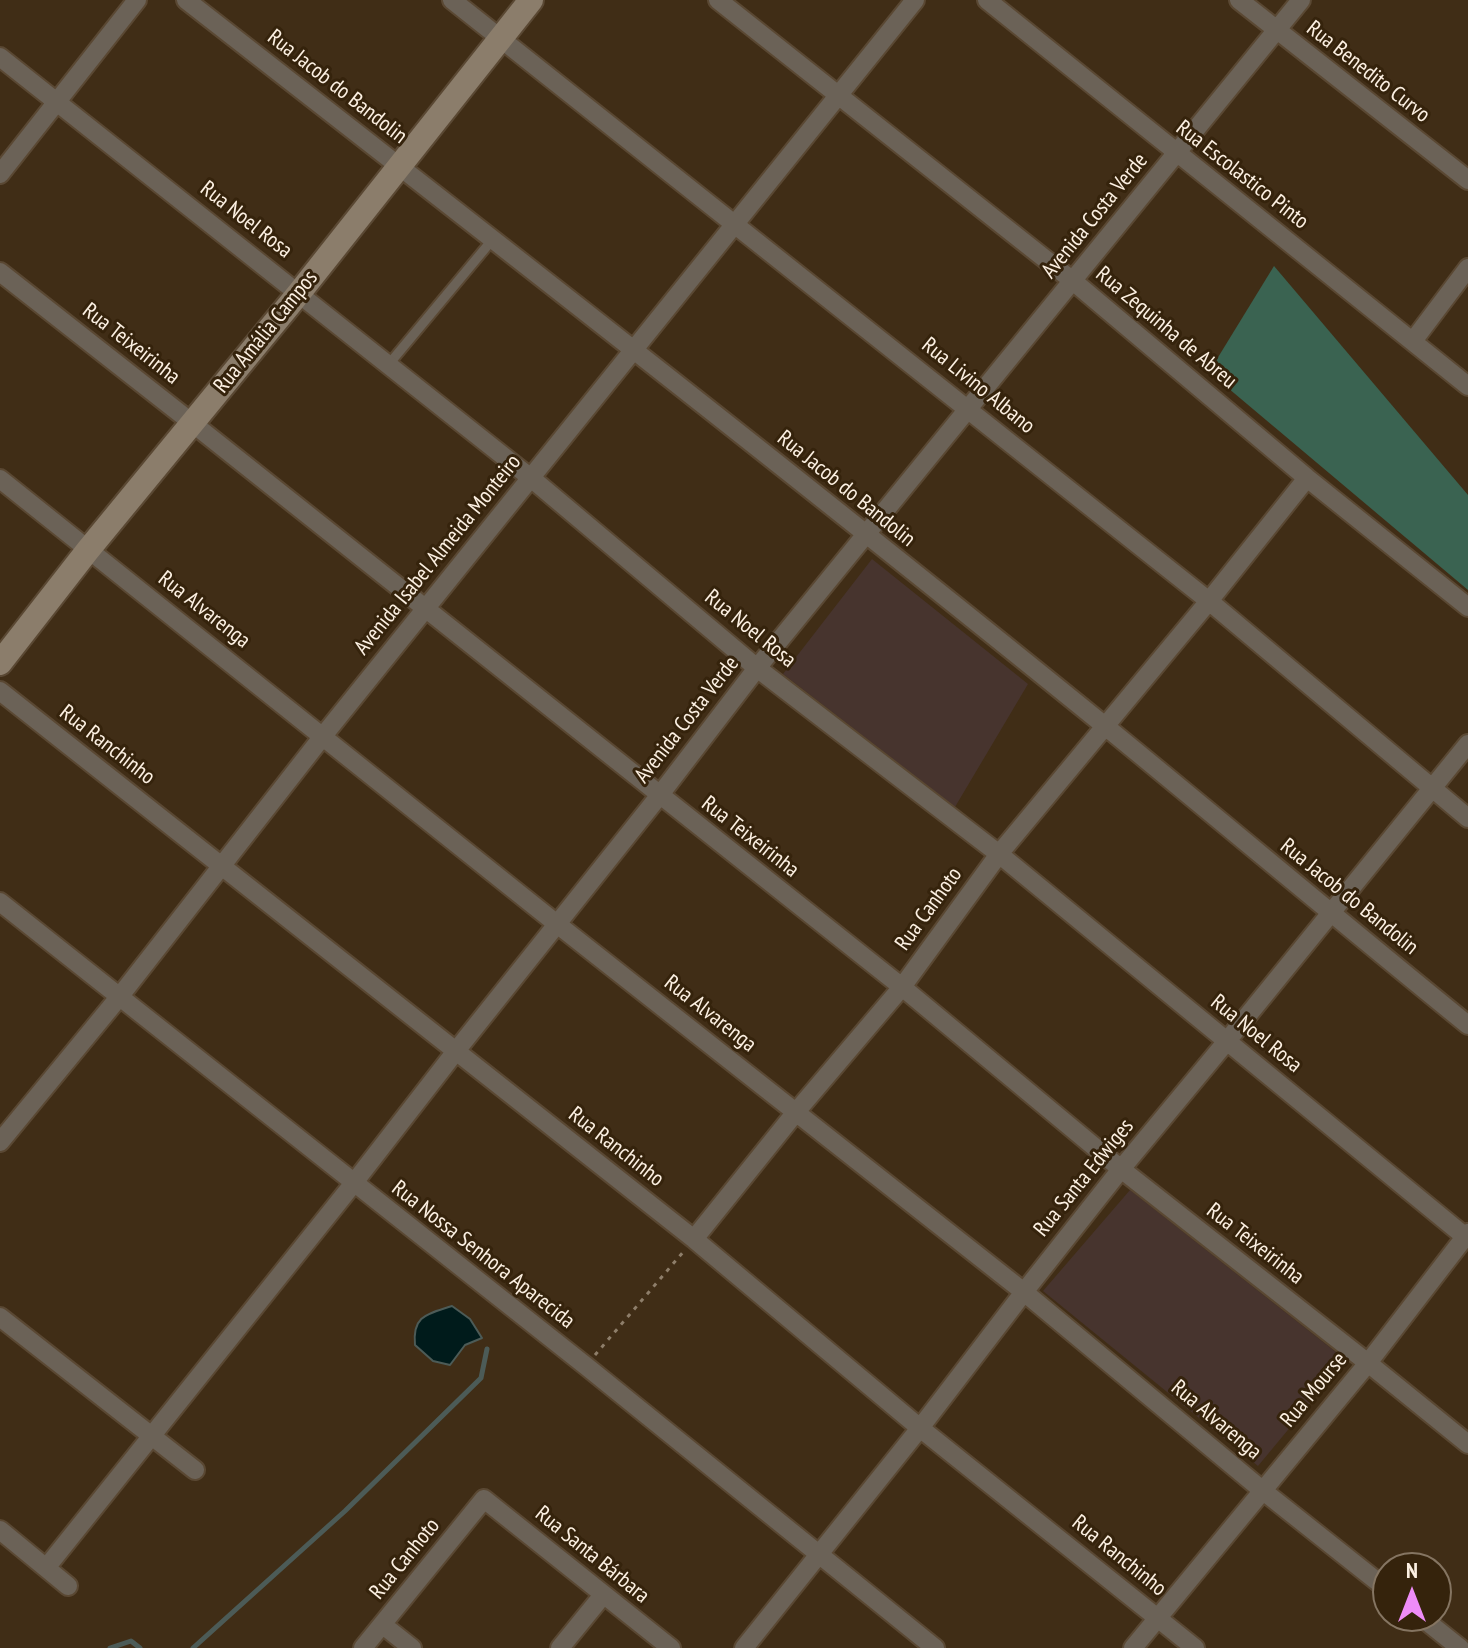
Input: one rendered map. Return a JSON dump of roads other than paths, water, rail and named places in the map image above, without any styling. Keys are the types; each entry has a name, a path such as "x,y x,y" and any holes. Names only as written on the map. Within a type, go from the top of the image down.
{"street":[{"path":"0,174 137,0"},
{"name":"Rua Jacob do Bandolin","path":"186,0 634,349 1105,726 1468,1025"},
{"name":"Rua Livino Albano","path":"452,0 1209,601 1468,818"},
{"name":"Rua Amália Campos","path":"0,663 531,0"},
{"name":"Rua Zequinha de Abreu","path":"718,0 1073,281 1307,478 1468,607"},
{"name":"Avenida Isabel Almeida Monteiro","path":"0,1142 915,0"},
{"name":"Rua Escolastico Pinto","path":"987,0 1468,386"},
{"name":"Rua Benedito Curvo","path":"1239,0 1468,180"},
{"name":"Avenida Costa Verde","path":"46,1568 353,1184 757,668 1301,0"},
{"name":"Rua Noel Rosa","path":"0,57 531,478 757,668 999,854 1467,1237"},
{"path":"1413,341 1468,268"},
{"name":"Rua Teixeirinha","path":"0,272 902,987 1121,1169 1468,1444"},
{"name":"Rua Canhoto","path":"694,1239 902,987 999,854 1307,478"},
{"name":"Rua Alvarenga","path":"0,479 1024,1292 1372,1577"},
{"name":"Rua Ranchinho","path":"0,691 694,1239 920,1428 1195,1648"},
{"name":"Rua Santa Edwiges","path":"744,1648 1121,1169 1468,744"},
{"name":"Rua Nossa Senhora Aparecida","path":"0,902 586,1366 935,1648"},
{"name":"Rua Mourse","path":"1133,1648 1368,1363 1467,1237"},
{"path":"0,1317 195,1470"},
{"name":"Rua Canhoto","path":"363,1648 484,1499"},
{"name":"Rua Santa Bárbara","path":"484,1499 671,1648"},
{"path":"0,1530 68,1586"},
{"path":"560,1648 603,1595"},
{"path":"383,1625 412,1648"},
{"path":"1440,1632 1460,1648"}],"lane":[{"path":"389,364 493,239"}],"water":[{"path":"452,1306 470,1319 482,1338 465,1345 450,1365 433,1361 415,1345 415,1335 423,1317"}],"waterway":[{"path":"193,1648 345,1511 481,1378 487,1349"},
{"path":"110,1648 131,1641 140,1648"}]}
